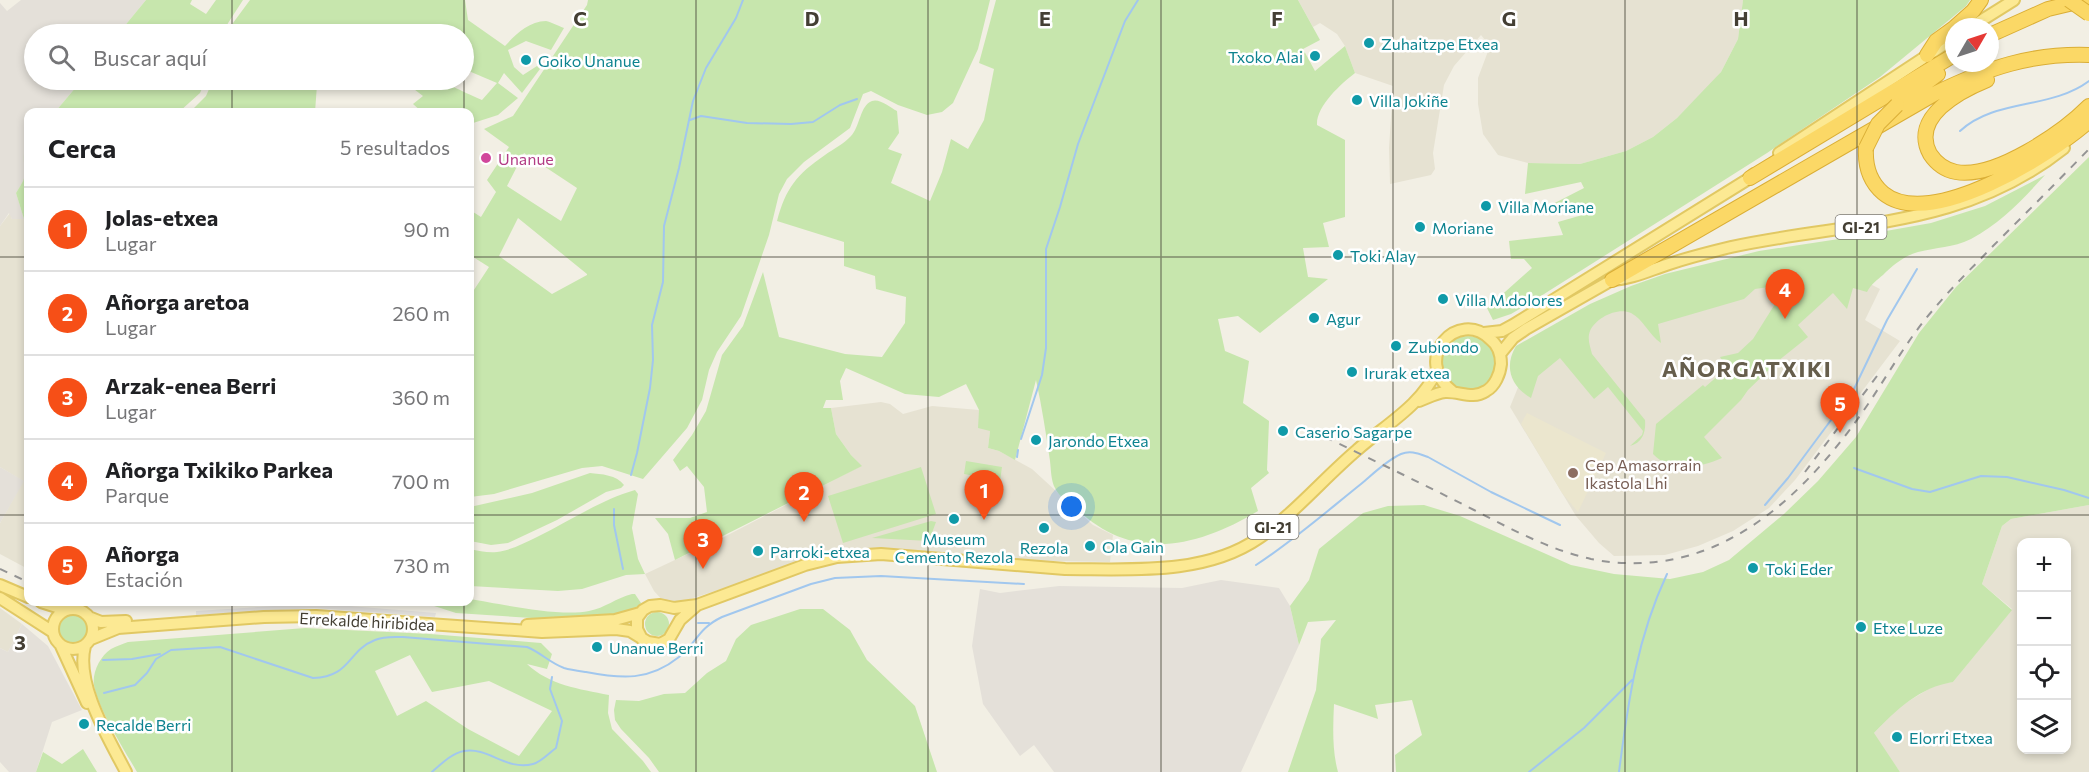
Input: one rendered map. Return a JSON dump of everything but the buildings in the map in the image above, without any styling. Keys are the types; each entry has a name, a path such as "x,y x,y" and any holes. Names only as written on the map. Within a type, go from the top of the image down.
{"highway":[{"path":"1965,18 1973,12 1981,0"},
{"path":"2069,0 2089,14"},
{"path":"1999,32 2048,9 2086,0"},
{"path":"1927,56 1936,41 1945,34"},
{"name":"GI-21","path":"1612,280 1936,93 1993,68 2025,60 2057,60 2089,55"},
{"path":"1750,178 1945,60"},
{"path":"2089,63 2057,60 1974,85 1942,105 1926,130 1926,142 1933,159 1947,169 1963,173 1979,171 2019,156 2053,136 2089,106"},
{"path":"1945,69 1897,105 1878,124 1866,148 1869,174 1879,190 1900,203 1924,204 1970,191 2025,166 2059,145 2089,121"}],"main road":[{"path":"1985,18 2014,0"},
{"path":"1484,333 1495,344 1500,354 1498,376 1486,391 1472,396 1453,392 1443,383 1437,370 1437,353 1442,342 1448,337 1461,330 1475,330 1484,333 1502,331 1513,325 1750,178 1761,165 1945,44"},
{"name":"GI-21","path":"1500,354 1513,338 1526,329 1612,280 1625,280 1670,263 1734,247 1886,223 1962,204 1997,190 2031,171 2062,150 2089,126"},
{"name":"GI-21","path":"640,613 650,606 674,608 697,605 805,565 852,555 904,556 1065,569 1162,567 1208,561 1238,550 1260,538 1363,445 1414,403 1427,388 1437,370"},
{"name":"GI-21","path":"1414,403 1444,392 1453,392"},
{"path":"1,585 24,595"},
{"path":"0,598 53,632"},
{"path":"640,613 636,624 637,629 642,639 654,644 665,642 673,634 680,620 697,605"},
{"path":"54,606 66,610 77,609 91,618 94,629 82,658 85,679 103,728"},
{"path":"664,607 673,614 676,628"},
{"path":"66,610 57,617 54,623 53,632 57,642 74,650 88,643"},
{"name":"Errekalde hiribidea","path":"91,618 114,622 263,612 336,611 538,625 615,620 640,613"},
{"name":"Errekalde hiribidea","path":"88,643 118,628 297,616 542,632 616,629 630,631 642,639"},
{"path":"62,646 87,704 103,728 126,772"}],"shaded area":[{"path":"21,0 146,0 126,24 24,24 24,90 74,90 58,108 24,108 24,180 16,193 24,219 12,219 9,213 0,226 0,3 7,11"},
{"path":"1298,0 1743,0 1738,39 1721,72 1711,84 1677,118 1653,137 1626,151 1580,164 1528,163 1498,155 1483,134 1478,104 1478,78 1490,46 1481,35 1454,66 1444,85 1433,153 1435,169 1431,175 1390,184 1389,148 1393,86 1355,73 1345,46 1337,34 1320,23 1313,27"},
{"path":"10,213 12,219 24,218 24,567 0,554 0,523 23,481 0,467 0,226"},
{"path":"1833,265 1880,289 1865,320 1900,341 1795,480 1769,508 1733,531 1698,546 1665,555 1614,556 1599,543 1576,516 1510,407 1521,380 1617,301"},
{"path":"881,402 890,404 903,414 932,406 979,410 990,431 988,448 999,451 1032,469 1093,525 1113,535 1110,562 1003,560 883,550 761,576 681,602 664,602 654,591 645,574 724,537 861,466 836,434 831,408"},
{"name":"Cep Amasorrain Ikastola Lhi","path":"1527,413 1606,453 1578,512 1562,493 1521,424"},
{"path":"0,467 24,481 0,523"},
{"path":"2089,505 2089,772 1900,772 1873,734 1899,707 1937,684 1953,682 2012,609 1982,584 2002,526 2011,519"},
{"path":"1221,580 1279,588 1290,606 1299,645 1241,772 1054,772 1034,745 1020,756 983,704 972,646 980,589 1000,593 1059,586 1182,588"},
{"path":"274,606 349,606 436,613 435,617 315,608 196,615 196,611"},
{"path":"0,608 22,624 8,652 0,648"},
{"path":"22,624 48,646 82,710 52,722 36,772 9,772 0,762 0,648 8,652"}],"green space":[{"path":"146,0 192,0 190,4 206,14 216,0 243,0 227,24 126,24"},
{"path":"250,0 465,0 468,20 474,24 233,24"},
{"path":"588,0 990,0 978,49 953,103 942,112 927,115 898,105 871,91 863,94 850,128 804,162 787,179 779,194 769,235 741,316 717,352 709,370 702,400 687,428 643,479 602,466 582,468 494,494 474,496 474,290 489,267 474,258 474,213 481,217 496,192 487,180 509,147 484,129 513,116 587,5","holes":["524,153 577,188 561,221 507,186","518,218 587,274 552,294 499,256"]},
{"path":"996,0 1298,0 1320,40 1303,49 1315,71 1345,46 1355,73 1325,103 1317,125 1345,140 1345,217 1323,223 1329,247 1303,248 1308,277 1328,279 1260,333 1238,316 1218,319 1225,351 1249,361 1243,403 1269,421 1267,470 1269,473 1251,488 1258,511 1212,533 1189,540 1166,544 1144,543 1121,538 1099,527 1057,491 1052,478 1036,380 1015,460 988,448 990,431 978,428 979,410 966,384 939,397 905,394 846,368 840,381 843,400 826,400 823,408 831,408 836,434 862,466 675,560 668,534 655,518 690,518 707,512 704,487 687,466 680,471 673,460 706,411 722,355 743,326 763,272 779,337 845,354 882,357 905,323 906,297 876,289 875,276 844,266 844,242 777,221 788,191 807,169 851,136 862,111 868,103 875,100 897,111 899,133 888,149 902,154 891,183 930,201 942,172 951,139 968,149 984,120 994,69 979,63"},
{"path":"1743,0 1970,0 1951,18 1945,18 1945,23 1880,77 1767,153 1533,301 1511,314 1493,320 1487,308 1532,268 1524,259 1511,259 1509,241 1563,235 1558,222 1586,214 1577,206 1549,215 1545,208 1584,188 1581,182 1525,194 1528,163 1580,164 1626,151 1653,137 1677,118 1721,72 1738,39"},
{"path":"546,21 564,28 551,50 526,41 508,50 514,67 523,75 537,66 540,69 522,93 504,73 498,83 518,98 498,115 474,123 474,108 418,108 413,104 423,96 415,90 460,90 482,100 497,83 474,73 474,24 505,46 518,33 534,23"},
{"path":"74,90 201,90 183,108 58,108"},
{"path":"209,90 317,90 315,108 194,108"},
{"path":"2089,157 2089,505 2011,519 2002,526 1982,584 2012,610 1953,682 1919,694 1900,708 1874,733 1900,772 1396,772 1395,755 1422,735 1412,700 1375,705 1378,719 1334,704 1334,747 1338,772 1288,772 1316,690 1321,639 1336,620 1308,622 1299,645 1290,606 1309,580 1319,549 1363,513 1388,506 1424,505 1460,516 1571,565 1614,574 1670,579 1703,572 1729,560 1784,514 1818,481 1856,437 1919,333 1956,287"},
{"path":"2045,175 2011,210 1982,233 1957,244 1908,256 1872,284 1867,292 1853,288 1847,309 1833,293 1798,325 1808,337 1778,361 1704,437 1722,458 1686,467 1660,460 1653,454 1656,424 1727,368 1720,357 1738,353 1753,339 1785,288 1780,281 1769,287 1755,289 1744,299 1658,324 1661,343 1631,313 1620,311 1607,315 1593,326 1589,337 1592,354 1645,420 1643,436 1630,446 1642,435 1643,431 1608,387 1594,399 1560,358 1538,376 1531,398 1518,388 1511,375 1510,361 1516,346 1590,304 1631,286 1665,274 1759,251 1931,223 1985,206"},
{"path":"24,177 24,219 16,193"},
{"path":"1463,336 1473,336 1483,340 1491,348 1495,363 1491,378 1483,386 1473,390 1463,390 1453,386 1445,378 1441,368 1441,358 1445,348 1453,340"},
{"path":"966,461 1002,467 1000,481 964,474"},
{"path":"921,467 936,514 843,543 828,496"},
{"path":"590,473 613,477 624,485 508,543 491,545 474,542 474,506 532,493"},
{"path":"635,490 638,494 632,528 638,559 645,574 626,575 582,589 558,591 474,586 474,550 494,552 513,548 622,494"},
{"path":"931,521 936,522 929,541 872,538"},
{"path":"635,594 641,603 638,608 619,617 563,620 456,613 434,606 474,606 474,600 530,609 577,612 595,610"},
{"path":"800,609 823,609 850,630 867,660 915,706 937,772 659,772 615,720 616,700 639,701 664,694 685,693 707,673 726,661 736,639 751,625"},
{"path":"657,612 666,615 669,624 666,633 657,636 648,633 645,624 648,615"},
{"path":"73,614 84,619 89,630 84,641 73,646 62,641 57,630 62,619"},
{"path":"305,628 430,634 541,643 552,654 547,669 527,664 555,681 609,695 608,713 612,729 651,772 137,772 106,717 94,685 96,670 103,656 111,649 128,642","holes":["410,655 432,692 489,681 552,711 519,756 468,729 426,701 397,716 375,671"]},
{"path":"83,749 97,772 36,772 43,752 62,764"}],"waterway":[{"path":"631,475 650,388 653,360 652,325 663,282 664,226 693,101 706,68 736,18 743,0"},
{"path":"1021,439 1042,375 1046,348 1046,249 1078,144 1125,21 1138,0"},
{"path":"1960,131 1990,113 2057,96 2089,81"},
{"path":"690,120 701,116 747,123 813,122 840,105 857,99"},
{"path":"1765,505 1788,478 1854,389 1887,320 1917,269"},
{"path":"1017,457 1018,450"},
{"path":"1256,565 1296,536 1385,463 1408,452 1428,457 1491,492 1560,525"},
{"path":"1854,468 1912,489 1930,492 1981,476 2007,477 2089,498"},
{"path":"614,509 614,525 623,569"},
{"path":"1619,772 1630,695 1641,646 1667,574"},
{"path":"104,693 135,685 156,659 171,650 220,647 313,678 335,673 366,645 389,637 527,647 564,668 612,676 635,676 668,665 685,652 707,626 722,617 811,584 835,578 881,576 1024,584"},
{"path":"698,623 709,623"},
{"path":"103,660 132,659 160,654"},
{"path":"432,772 451,756 464,751 482,752 506,762 523,765 536,763 545,757 556,748 562,721 550,689 552,677"},
{"path":"1529,772 1584,728 1632,680"}],"railway":[{"path":"1325,437 1516,531 1546,545 1576,555 1591,559 1635,563 1676,559 1714,547 1749,528 1781,504 1811,475 1839,444 1914,334 1940,302 2089,149"},
{"path":"1805,472 1877,376"},
{"path":"0,569 24,580"}],"place":[{"name":"Zuhaitzpe Etxea","path":"1369,43"},
{"name":"Txoko Alai","path":"1315,56"},
{"name":"Goiko Unanue","path":"526,60"},
{"name":"Villa Jokiñe","path":"1357,100"},
{"name":"Unanue","path":"486,158"},
{"name":"Villa Moriane","path":"1486,206"},
{"name":"Moriane","path":"1420,227"},
{"name":"Toki Alay","path":"1338,255"},
{"name":"Villa M.dolores","path":"1443,299"},
{"name":"Agur","path":"1314,318"},
{"name":"Añorga Txikiko Parkea","path":"1785,319"},
{"name":"Zubiondo","path":"1396,346"},
{"name":"Irurak etxea","path":"1352,372"},
{"name":"Caserio Sagarpe","path":"1283,431"},
{"name":"Añorga","path":"1840,433"},
{"name":"Jarondo Etxea","path":"1036,440"},
{"name":"Cep Amasorrain Ikastola Lhi","path":"1573,473"},
{"name":"Museum Cemento Rezola","path":"954,519"},
{"name":"Jolas-etxea","path":"984,520"},
{"name":"Añorga aretoa","path":"804,522"},
{"name":"Rezola","path":"1044,528"},
{"name":"Ola Gain","path":"1090,546"},
{"name":"Parroki-etxea","path":"758,551"},
{"name":"Toki Eder","path":"1753,568"},
{"name":"Arzak-enea Berri","path":"703,569"},
{"name":"Etxe Luze","path":"1861,627"},
{"name":"Unanue Berri","path":"597,647"},
{"name":"Recalde Berri","path":"84,724"},
{"name":"Elorri Etxea","path":"1897,737"}],"district":[{"name":"AÑORGATXIKI","path":"1747,368"}]}
